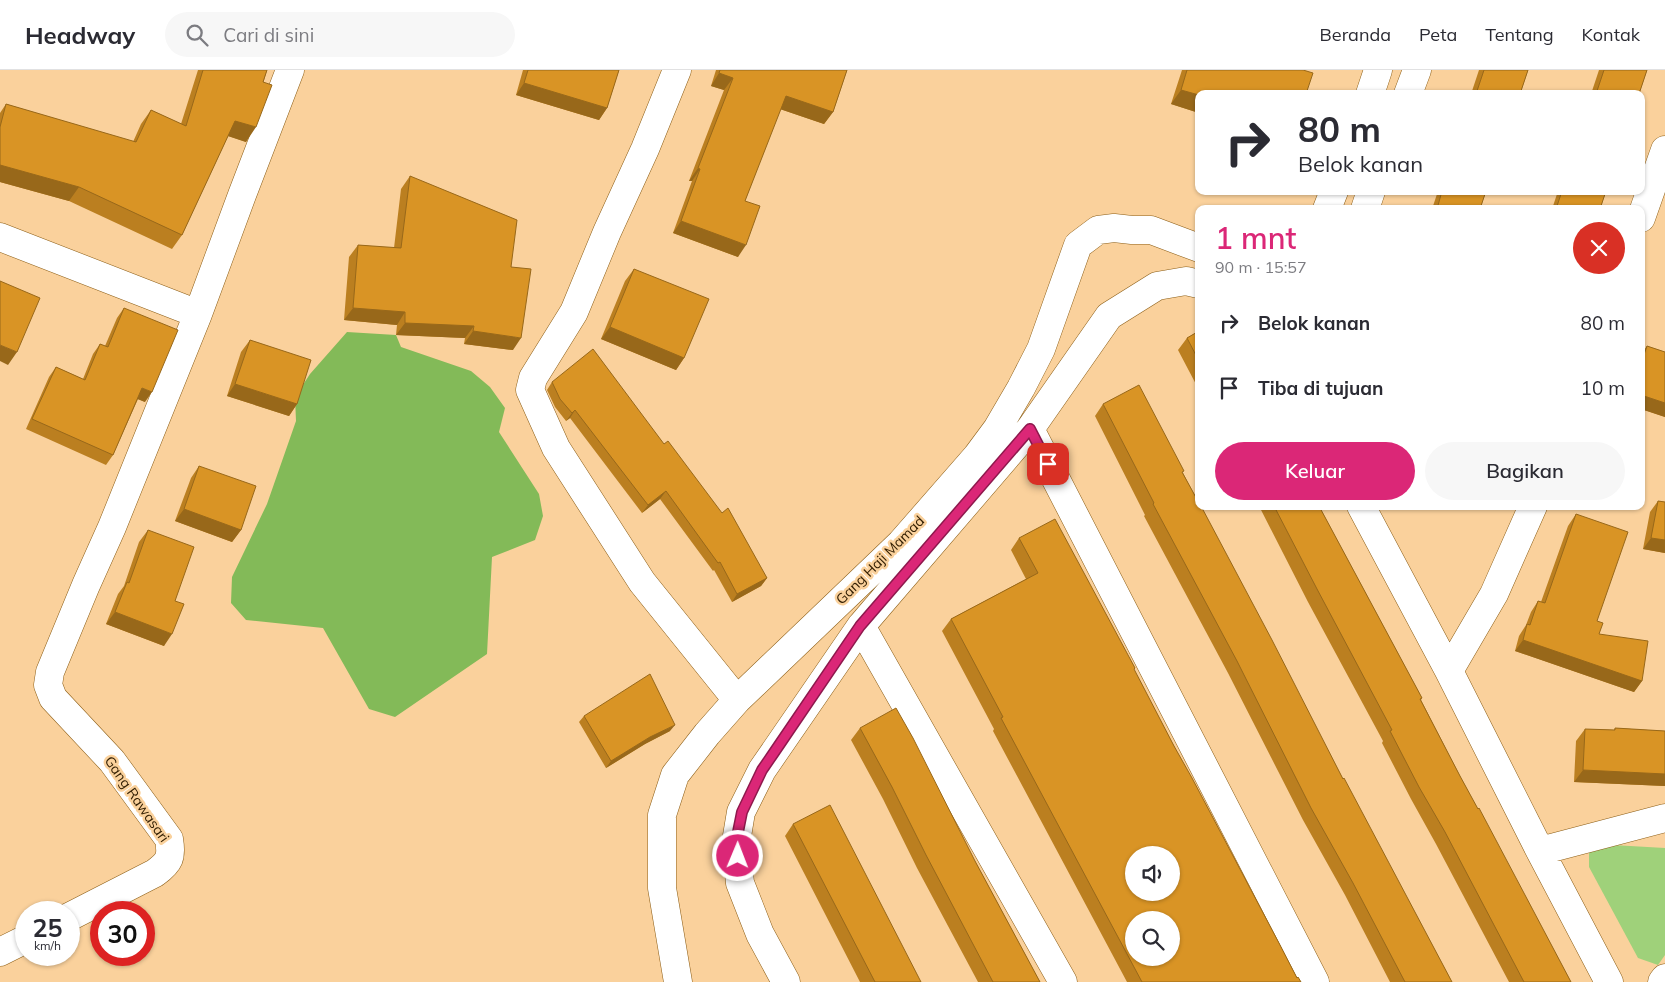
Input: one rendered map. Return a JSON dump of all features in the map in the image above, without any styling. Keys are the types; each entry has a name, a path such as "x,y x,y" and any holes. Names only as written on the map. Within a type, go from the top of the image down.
{"street":[{"path":"0,237 198,314 290,70"},
{"path":"677,70 574,312 533,378 530,390 556,448 642,582 736,700"},
{"path":"1371,90 1378,70"},
{"path":"1410,90 1417,70"},
{"path":"1645,207 1665,150"},
{"name":"Gang Haji Mamad","path":"678,982 662,888 662,815 675,775 736,700 901,543 977,456 997,429 1022,388 1041,349 1078,245 1098,230 1114,228 1151,230 1195,246"},
{"path":"786,982 760,934 740,883 736,842 742,812 762,770 860,626 1030,429 1109,316 1158,286 1186,280 1195,283"},
{"name":"Gang Rawasari","path":"80,911 155,873 166,865 171,853 169,839 112,761 54,698 48,685 50,672 112,527 198,314"},
{"path":"1030,429 1314,982"},
{"path":"1363,510 1610,982"},
{"path":"1449,671 1494,594 1531,510"},
{"path":"860,626 1063,982"},
{"path":"1540,851 1665,818"},
{"path":"0,952 15,944"},
{"path":"1662,982 1665,978"}],"green space":[{"path":"347,332 396,335 401,347 471,371 490,387 505,408 499,432 539,494 543,516 535,540 492,557 487,654 395,717 369,709 323,628 246,620 231,603 232,577 267,504 296,421 295,397 310,374"},
{"path":"1595,844 1665,848 1665,955 1658,965 1638,958 1589,867 1589,850"}],"building":[{"path":"203,70 267,70 263,82 272,85 256,127 235,121 182,235 79,187 0,165 0,127 6,104 136,142 151,110 186,126"},
{"path":"528,70 619,70 607,108 524,83"},
{"path":"720,70 847,70 833,112 786,96 745,201 760,206 746,245 681,221 700,169 698,168 733,78 719,73"},
{"path":"1187,70 1303,70 1313,73 1307,90 1195,90 1195,94 1181,90"},
{"path":"1484,70 1528,70 1521,90 1477,90"},
{"path":"1604,70 1647,70 1640,90 1597,90"},
{"path":"410,176 517,220 511,267 531,269 521,338 473,331 474,326 405,323 405,312 353,308 358,245 401,248"},
{"path":"1441,195 1485,195 1481,205 1438,205"},
{"path":"1561,195 1605,195 1601,205 1557,205"},
{"path":"634,269 709,299 684,358 610,327"},
{"path":"0,281 40,298 17,352 0,345"},
{"path":"124,308 178,330 152,392 142,388 113,455 32,419 56,367 85,380 100,344 108,347"},
{"path":"1195,333 1195,353 1187,338"},
{"path":"250,340 311,360 297,404 235,384"},
{"path":"1647,346 1665,352 1665,403 1645,396 1645,352"},
{"path":"593,349 664,444 668,441 722,513 728,508 767,578 737,594 720,562 718,563 666,491 648,505 575,410 572,413 560,399 552,382"},
{"path":"1139,385 1184,471 1182,472 1195,496 1195,510 1203,510 1343,779 1452,982 1405,982 1311,808 1103,404"},
{"path":"199,466 256,486 241,530 184,509"},
{"path":"1658,501 1665,502 1665,540 1651,538"},
{"path":"1276,510 1321,510 1422,698 1420,699 1460,776 1479,808 1571,982 1524,982 1445,832 1419,787 1390,731 1392,730"},
{"path":"1576,514 1628,532 1597,621 1603,623 1599,634 1648,641 1642,681 1523,640 1527,624 1530,625 1538,601 1545,603"},
{"path":"1055,519 1297,978 1301,982 1142,982 1133,966 1180,966 1180,911 1125,911 1125,950 1001,718 1003,717 951,619 1038,573 1019,538"},
{"path":"148,530 194,547 175,601 184,604 172,634 115,612 127,582 129,583"},
{"path":"650,674 675,725 650,737 611,761 584,716"},
{"path":"896,708 1040,982 993,982 926,855 860,728"},
{"path":"1615,728 1665,731 1665,774 1583,770 1585,729 1615,730"},
{"path":"830,805 921,982 875,982 793,824"}],"route":[{"path":"738,856 736,842 742,812 762,770 860,626 1030,429 1048,464"}]}
